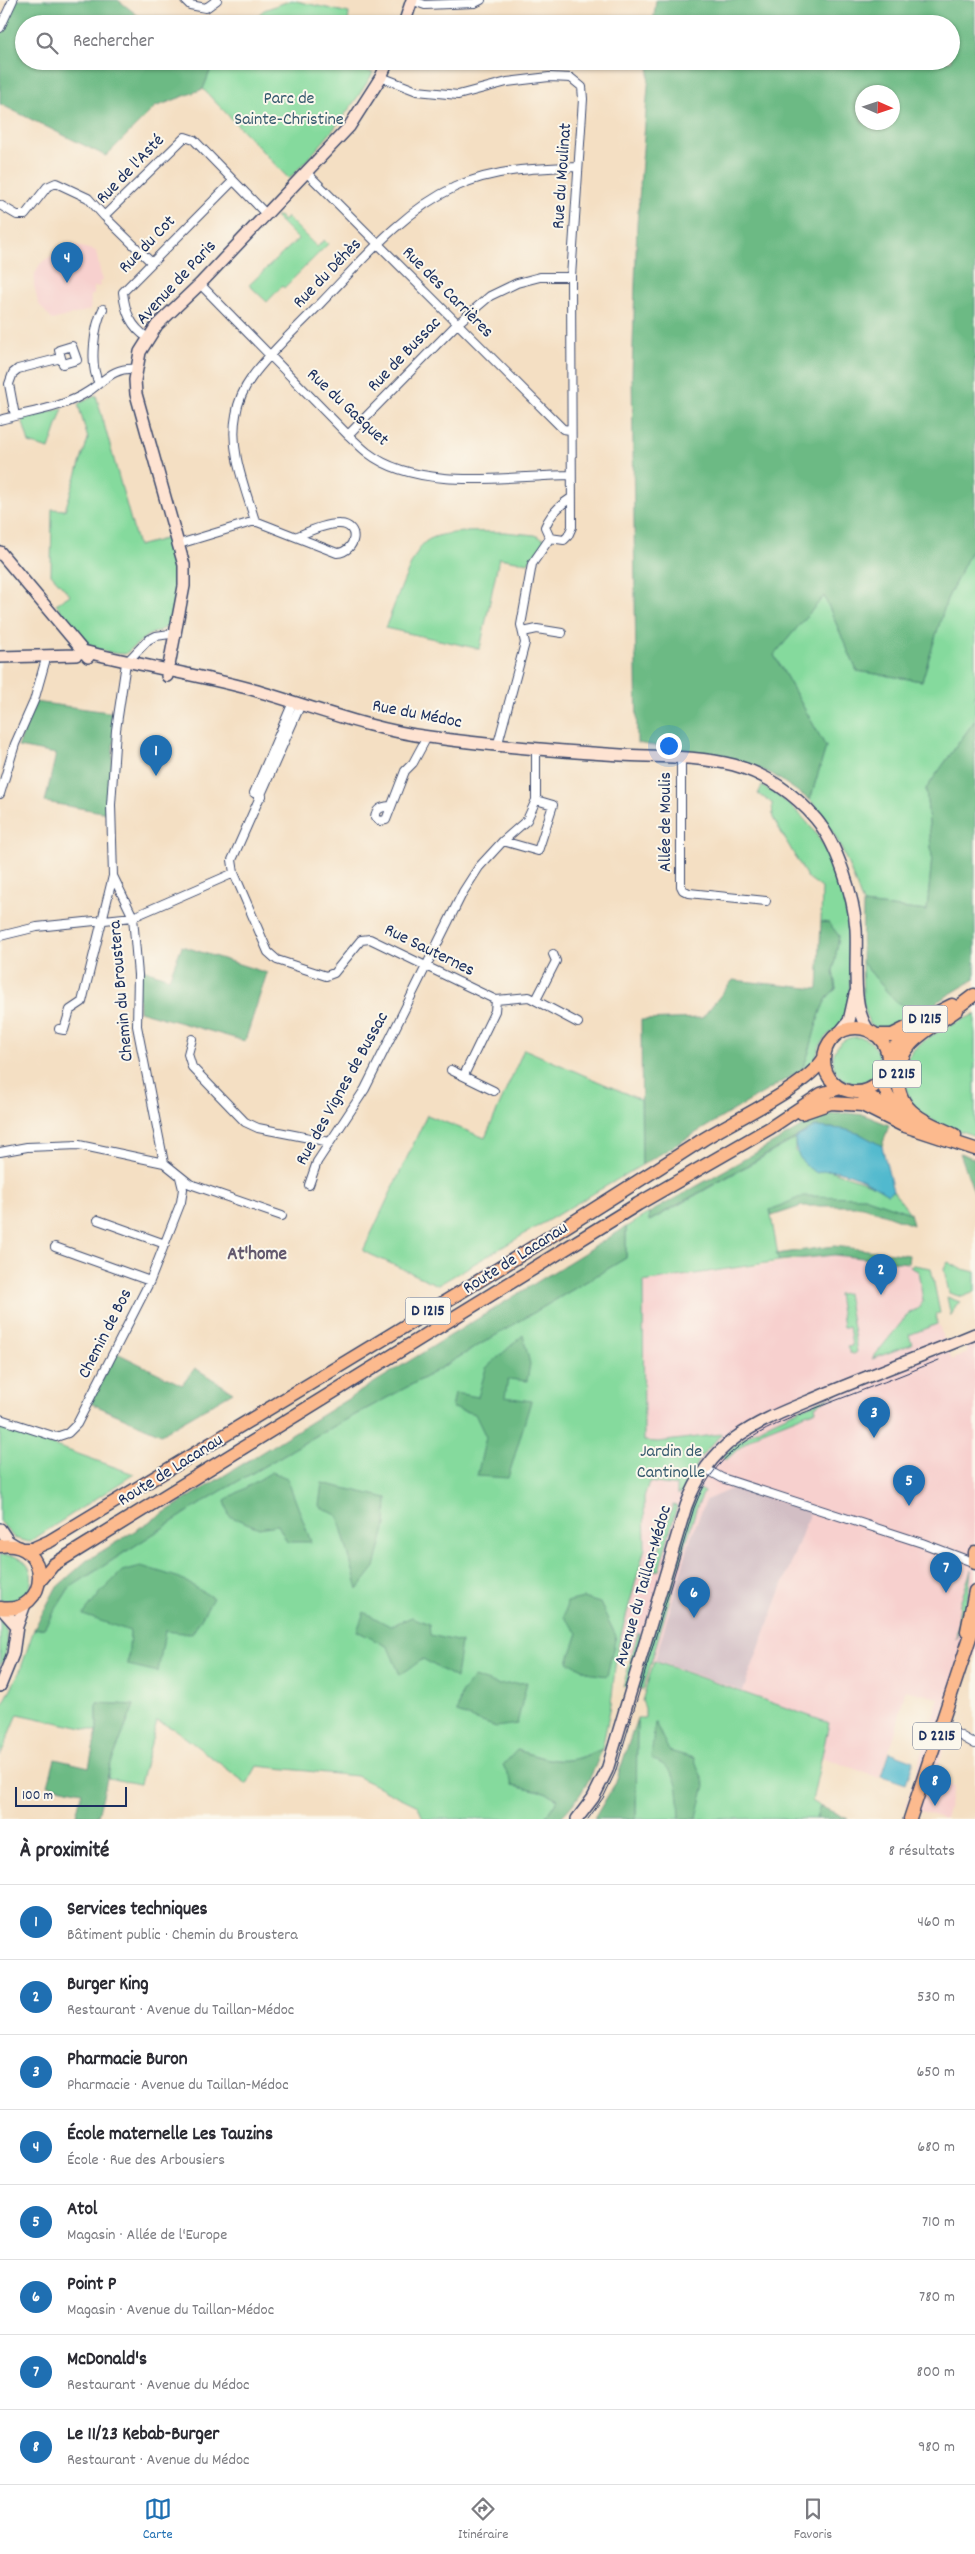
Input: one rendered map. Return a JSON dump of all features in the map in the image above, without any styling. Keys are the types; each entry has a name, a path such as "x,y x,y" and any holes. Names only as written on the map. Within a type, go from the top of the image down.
{"main road":[{"name":"D 1215","path":"872,1033 884,1036 901,1032 974,995"},
{"name":"D 1215","path":"888,1061 898,1044 957,1010 974,995"},
{"name":"D 2215","path":"955,1135 920,1118 907,1106 899,1088 898,1072 904,1052 911,1044 957,1010"},
{"path":"850,1029 872,1033 886,1051 888,1061 883,1076 877,1084 859,1092 840,1088 827,1076 824,1058 826,1048 832,1038 840,1032 850,1029"},
{"name":"Route de Lacanau","path":"0,1546 32,1549 50,1541 592,1211 703,1139 808,1077 824,1058"},
{"name":"D 2215","path":"883,1076 885,1094 896,1109 920,1124 975,1142"},
{"name":"Route de Lacanau","path":"25,1604 37,1591 39,1582 53,1565 638,1204 770,1128 821,1094 840,1088"},
{"name":"D 2215","path":"859,1092 874,1099 894,1116 920,1132"},
{"name":"D 2215","path":"770,1128 813,1108 840,1103 862,1105 920,1132 975,1149"},
{"path":"20,1548 36,1563 39,1582"},
{"path":"975,1553 975,1563"},
{"name":"D 2215","path":"970,1655 975,1591"},
{"path":"0,1608 17,1608 25,1604"},
{"name":"D 2215","path":"910,1819 941,1725 970,1655 975,1622"}],"street":[{"path":"0,28 13,0"},
{"path":"186,0 190,5 206,8 218,0"},
{"path":"407,15 412,0 425,5 475,3 481,0"},
{"name":"Avenue de Paris","path":"168,671 177,633 184,586 184,564 136,394 136,369 140,352 157,325 200,284 349,128 385,70"},
{"name":"Rue du Moulinat","path":"382,77 417,91 458,94 507,82 549,77 571,78 582,87 583,99 571,277 571,532 564,540 550,538"},
{"name":"Rue de l'Asté","path":"151,262 104,216 185,138 194,140 266,214"},
{"name":"Rue du Déhès","path":"255,521 235,450 236,416 240,398 251,378 270,355 378,246 419,208 470,180 526,168 577,167"},
{"name":"Rue des Carrières","path":"306,172 378,246 564,429 570,430"},
{"name":"Rue du Cot","path":"148,338 133,327 128,315 123,292 233,181"},
{"path":"0,205 17,215 25,215 47,187 56,183 88,198 104,216"},
{"name":"Rue de Bussac","path":"348,435 457,324 490,296 517,283 540,277 571,277"},
{"name":"Rue du Gasquet","path":"200,284 348,435 369,454 393,467 414,474 442,479 570,474"},
{"path":"99,383 94,371 96,330 103,308"},
{"path":"15,416 9,384 13,373 18,369 61,358"},
{"path":"0,420 65,402 87,392 111,372 136,369"},
{"path":"497,746 525,643 521,625 532,564 550,538 545,527 547,523 563,503 571,498"},
{"path":"179,544 255,521 265,527 298,536 303,540 337,553 348,550 353,544 354,537 352,530 346,525 339,523 298,536"},
{"name":"Rue du Médoc","path":"0,552 90,660 104,666 126,666 168,671 246,688 358,721 427,737 497,746 681,758 723,763 754,772 781,787 806,808 820,824 835,854 853,906 856,929 856,985 862,1019 872,1033"},
{"path":"523,632 537,629 562,633"},
{"path":"126,666 148,640 156,636 177,633"},
{"path":"0,657 76,654 83,651"},
{"path":"0,794 15,744 34,701 47,655"},
{"name":"Chemin du Broustera","path":"126,666 116,730 111,804 113,876 133,917 138,975 137,1026 164,1163"},
{"name":"Rue Sauternes","path":"297,703 254,793 262,796 243,831 232,860 234,873 268,952 277,960 326,976 334,973 361,940 370,938 496,1000"},
{"path":"390,806 405,771 413,763 427,737"},
{"name":"Rue des Vignes de Bussac","path":"309,1185 317,1162 365,1089 464,892 479,867 503,841 527,820 536,800 536,749"},
{"name":"Allée de Moulis","path":"681,758 681,886 683,890 688,893 766,901"},
{"path":"503,841 538,851 553,805 536,800"},
{"path":"0,936 37,927 133,917 234,873"},
{"path":"59,1029 64,1030 70,1010 82,1002 113,876"},
{"path":"536,1000 556,961 553,954"},
{"name":"Rue du Médoc","path":"840,1032 850,1016 856,985"},
{"path":"464,1075 495,1010 496,1000 518,997 536,1000 578,1023"},
{"path":"192,1039 188,1054 192,1067 245,1122 258,1128 330,1142"},
{"path":"450,1070 464,1075 494,1091"},
{"path":"0,1152 27,1147 79,1145 164,1163 190,1184 282,1216"},
{"name":"Chemin de Bos","path":"0,1419 56,1437 68,1432 77,1424 150,1280 165,1244 181,1202 183,1189 180,1176"},
{"path":"98,1220 165,1244"},
{"path":"55,1247 150,1280"},
{"name":"Avenue du Taillan-Médoc","path":"798,1404 811,1395 858,1373 975,1326"},
{"name":"Avenue du Taillan-Médoc","path":"577,1819 600,1786 610,1762 686,1506 696,1484 721,1450 744,1431 798,1404 975,1334"},
{"path":"706,1469 722,1478 954,1554 975,1563"},
{"path":"0,1529 8,1541 20,1548"},
{"path":"954,1554 975,1553"},
{"path":"0,1686 13,1654 17,1626 25,1604"},
{"path":"0,1608 17,1626"},
{"path":"941,1725 975,1744"}],"shaded area":[{"path":"74,245 96,251 102,281 99,282 100,286 94,287 94,295 91,295 90,310 52,320 38,303 34,285 35,274 40,264 45,260 64,248"},
{"path":"834,1255 911,1264 910,1267 918,1271 923,1300 939,1326 952,1360 967,1353 967,1346 975,1342 975,1652 933,1780 954,1787 945,1819 906,1806 939,1698 905,1690 896,1731 880,1778 822,1757 829,1723 617,1649 645,1548 643,1282"},
{"path":"736,1487 810,1512 743,1691 655,1660 692,1534 706,1500"}],"green space":[{"path":"13,0 118,0 137,15 15,15 15,70 210,70 203,89 155,107 106,156 0,104 0,28"},
{"path":"292,0 349,13 349,15 258,15 264,10"},
{"path":"656,0 975,0 975,543 947,599 922,681 857,671 824,596 774,655 826,747 810,800 772,774 740,761 637,743 632,374 637,224 649,70 960,70 960,15 654,15"},
{"name":"Parc de Sainte-Christine","path":"210,70 366,70 373,73 334,129 289,179 203,89"},
{"path":"278,215 284,221 287,217 317,247 324,240 328,244 284,288 282,286 267,302 249,285 298,239 276,217"},
{"path":"96,395 138,546 172,537 180,567 172,622 165,628 147,636 125,654 100,650 83,640 56,604 70,595 51,574 52,509 65,510 88,439 78,404"},
{"path":"63,408 49,449 29,443 22,419"},
{"path":"504,532 535,535 546,540 528,563 499,558 480,649 385,628 414,557 425,542 432,538 452,533"},
{"path":"975,543 975,720 926,789 932,857 927,911 863,904 835,837 820,812 810,800 826,747 774,655 824,596 857,671 922,681 947,599"},
{"path":"35,702 116,713 108,813 45,802 56,754 18,747"},
{"path":"975,720 975,979 917,1014 895,1001 862,962 863,904 927,911 932,857 926,789"},
{"path":"762,786 794,808 818,837 836,870 843,888 849,914 851,936 850,992 845,1018 824,1039 811,1065 800,1071 809,1052 819,1015 829,995 836,989 833,971 839,936 829,923 821,922 822,888 807,877 773,818 772,803 758,794"},
{"path":"821,922 829,923 839,936 833,971 836,989 829,995 819,1015 809,1052 800,1071 642,1165 641,1020 702,1018 733,980 818,989"},
{"path":"182,946 267,973 245,1041 139,1011 137,967 169,978"},
{"path":"862,962 895,1001 917,1014 880,1029 869,1024 863,1002"},
{"path":"975,1014 975,1136 940,1124 914,1106 906,1089 903,1074 906,1062 923,1041"},
{"path":"852,1037 860,1037 869,1041 875,1047 879,1060 875,1073 869,1079 860,1083 852,1083 843,1079 837,1073 833,1064 833,1056 837,1047 843,1041"},
{"path":"524,1049 641,1100 642,1165 438,1285 363,1251 427,1115 485,1138"},
{"path":"832,1114 864,1115 889,1125 882,1146 860,1134 843,1129 815,1127 649,1221 649,1213 812,1121"},
{"name":"Jardin de Cantinolle","path":"795,1139 795,1151 817,1173 826,1169 873,1185 888,1194 893,1191 910,1213 864,1197 770,1210 779,1261 643,1282 644,1441 658,1442 722,1434 702,1455 682,1494 677,1494 677,1486 649,1482 644,1497 645,1548 617,1649 611,1705 602,1749 568,1760 551,1759 517,1750 513,1785 545,1792 558,1799 544,1819 423,1819 418,1806 356,1776 257,1766 247,1784 174,1729 157,1721 140,1784 108,1778 110,1766 134,1705 97,1703 97,1731 18,1714 0,1757 0,1710 20,1671 34,1629 44,1628 69,1588 211,1497 314,1437 422,1379 626,1258 626,1227 649,1213 650,1221"},
{"path":"960,1153 975,1159 975,1195"},
{"path":"803,1196 864,1197 910,1213 913,1225 862,1206 802,1206 772,1216 770,1210"},
{"path":"626,1227 626,1258 422,1379 314,1437 211,1497 69,1588 44,1628 34,1629 56,1588 86,1561"},
{"path":"834,1246 909,1255 908,1263 834,1255 779,1261 776,1254"},
{"path":"948,1262 959,1268 975,1272 975,1292 962,1297 949,1293 944,1269"},
{"path":"913,1265 931,1268 940,1313 936,1314 937,1324 909,1335 912,1344 872,1359 909,1313 919,1308 923,1300 918,1271 910,1267"},
{"path":"847,1293 857,1352 854,1354 850,1353 847,1347 852,1346 849,1327 843,1327 838,1294"},
{"path":"947,1297 960,1302 956,1305 951,1316"},
{"path":"523,1335 530,1364 527,1381 508,1379 505,1397 531,1401 508,1478 477,1476 486,1437 475,1414 452,1408 455,1393 478,1397 486,1368"},
{"path":"115,1352 182,1385 195,1368 233,1392 161,1434 90,1403"},
{"path":"838,1393 815,1406 816,1410 763,1431 746,1442 726,1460 722,1457 734,1446 762,1427"},
{"path":"0,1426 134,1474 29,1542 14,1538 0,1521"},
{"path":"272,1472 287,1478 311,1542 287,1542 278,1525 259,1528 229,1516 225,1500"},
{"path":"322,1483 387,1498 386,1525 375,1567 358,1589 338,1516 319,1506"},
{"path":"699,1489 704,1492 696,1509 643,1690 637,1689 686,1523"},
{"path":"673,1505 677,1506 659,1570 654,1571 655,1563"},
{"path":"0,1556 17,1557 26,1564 31,1572 31,1582 28,1591 22,1598 12,1601 0,1600"},
{"path":"141,1566 180,1578 213,1598 192,1634 165,1631 158,1672 128,1665 130,1631 83,1615 101,1592 122,1571"},
{"path":"971,1570 967,1605 956,1639 960,1604"},
{"path":"583,1598 600,1603 616,1636 607,1676 593,1674 568,1662 578,1633 564,1617 567,1602"},
{"path":"364,1612 390,1626 412,1617 429,1624 430,1635 461,1642 456,1678 423,1659 400,1675 388,1647 357,1631"},
{"path":"0,1620 4,1625 8,1643 0,1667"},
{"path":"638,1633 641,1637 628,1685 623,1687"},
{"path":"654,1661 829,1723 812,1801 820,1806 816,1819 636,1819 637,1718 645,1718 645,1708 642,1701"},
{"path":"474,1677 498,1685 527,1682 517,1724 496,1727 457,1713 461,1693"},
{"path":"97,1703 134,1705 110,1766 98,1816 76,1815 82,1792 48,1785 55,1759 89,1767 97,1731"},
{"path":"637,1718 636,1819 594,1819 616,1782"},
{"path":"655,1722 669,1751 694,1758 705,1785 697,1817 699,1819 680,1819 678,1790 673,1775 661,1763 651,1759"},
{"path":"602,1749 585,1787 574,1803 559,1819 544,1819 558,1799 545,1792 513,1785 503,1765 517,1750 551,1759 568,1760"},
{"path":"820,1806 848,1819 816,1819"}],"water":[{"path":"815,1127 843,1129 860,1134 882,1146 893,1191 888,1194 844,1172 825,1171 817,1173 808,1167 798,1155 795,1139"},
{"path":"890,1752 914,1761 906,1784 882,1776"}],"tram line":[{"path":"588,1819 603,1798 615,1773 694,1508 704,1486 717,1467 732,1452 767,1429 807,1411 939,1360"}],"place":[{"name":"École maternelle Les Tauzins","path":"67,283"},
{"name":"Services techniques","path":"156,776"},
{"name":"Burger King","path":"881,1295"},
{"name":"Pharmacie Buron","path":"874,1438"},
{"name":"Atol","path":"909,1506"},
{"name":"McDonald's","path":"946,1593"},
{"name":"Point P","path":"694,1618"},
{"name":"Le 11/23 Kebab-Burger","path":"935,1806"}],"district":[{"name":"At'home","path":"257,1255"}]}
